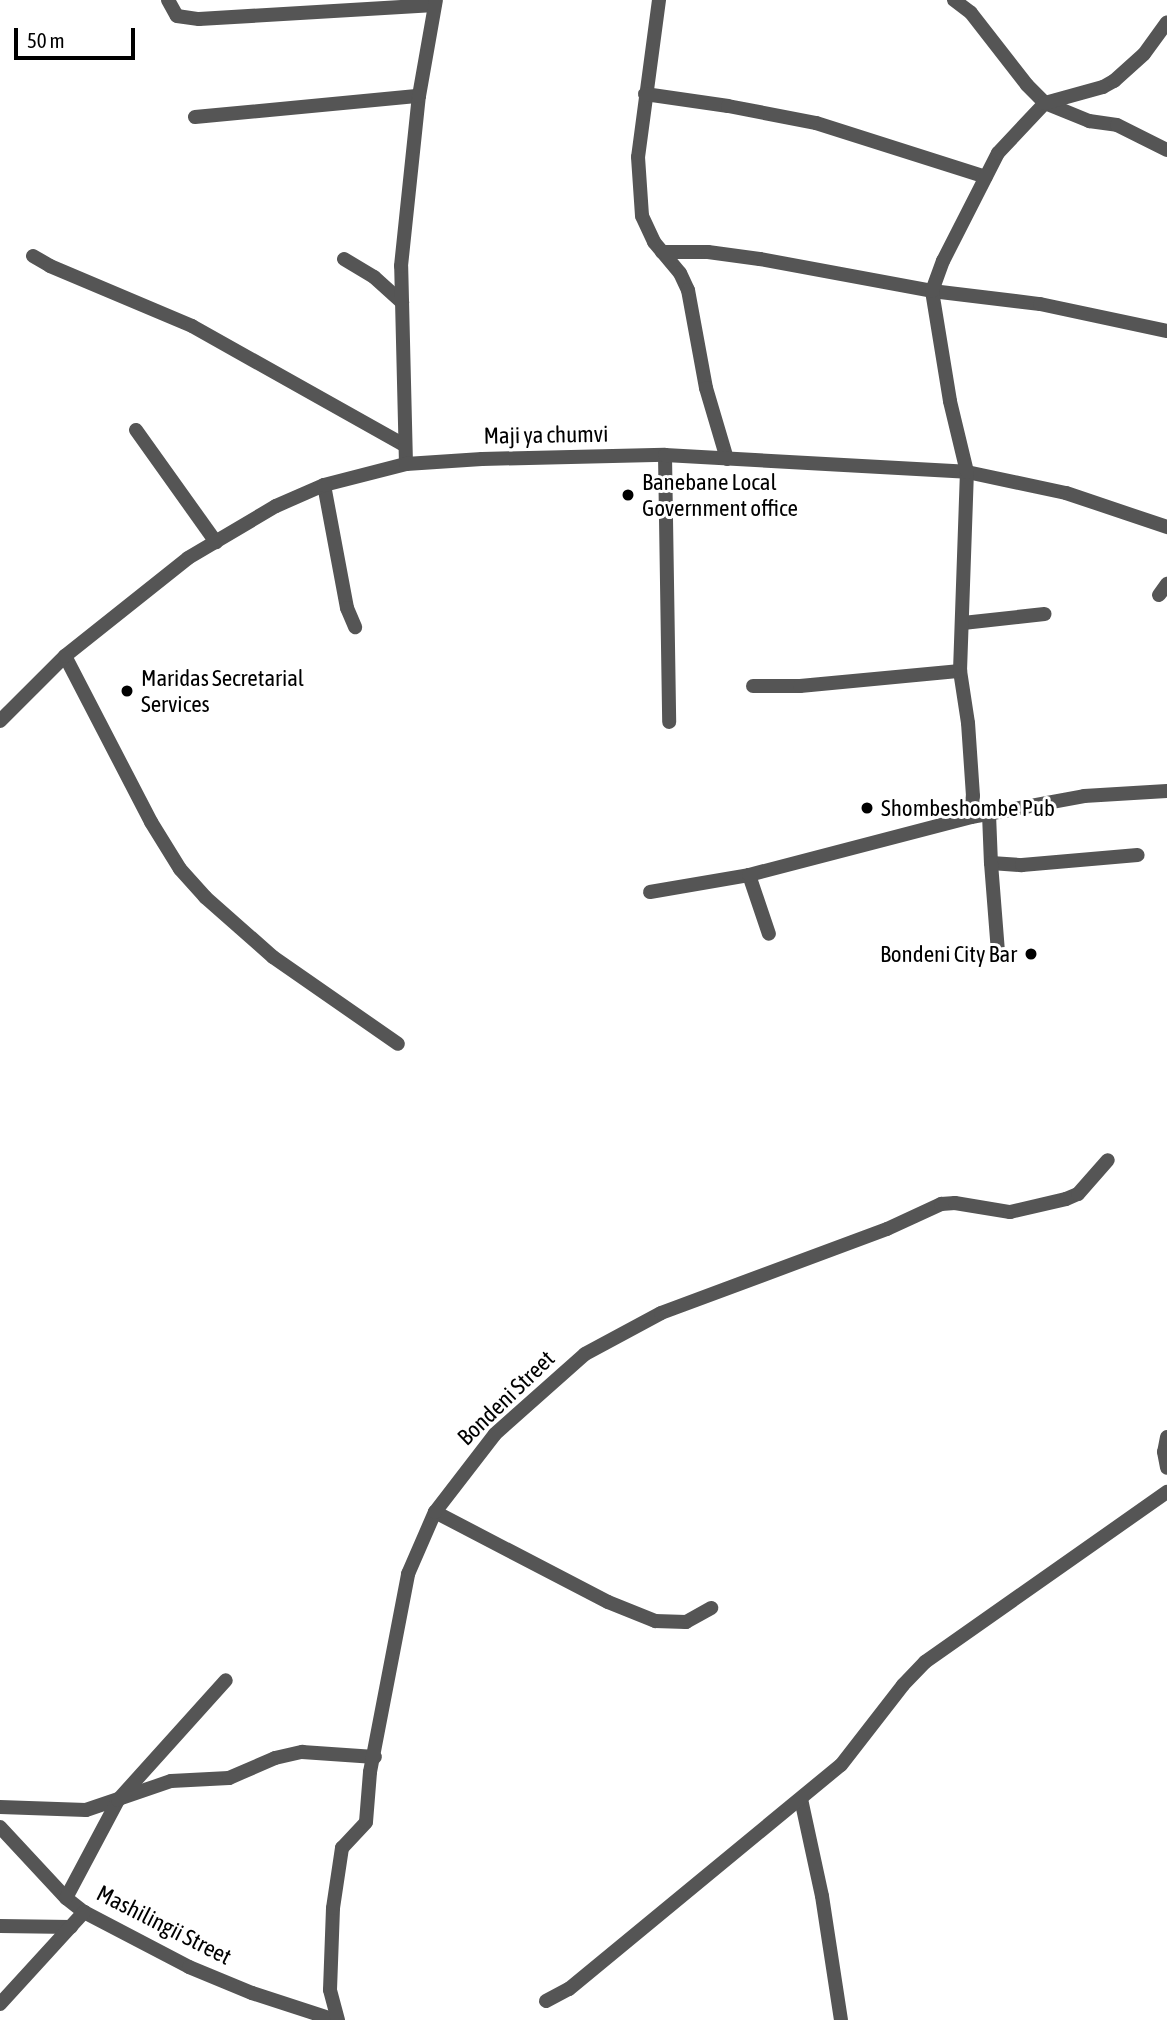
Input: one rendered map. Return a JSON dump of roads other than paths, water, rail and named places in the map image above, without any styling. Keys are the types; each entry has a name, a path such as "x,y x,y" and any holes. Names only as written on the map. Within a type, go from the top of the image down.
{"street":[{"path":"168,0 177,16 198,19 435,3 419,96 402,256 406,464"},
{"path":"659,0 638,157 641,206 647,228 680,273 692,303 706,388 727,459"},
{"path":"954,0 971,13 1027,85 1045,103 1089,121 1117,125 1167,150"},
{"path":"971,817 973,796 968,723 960,671 964,623 967,472 950,401 932,290 943,261 998,153 1045,103 1103,88 1114,81 1144,54 1167,22"},
{"path":"645,94 816,123 986,177"},
{"path":"195,117 419,96"},
{"path":"662,252 708,252 760,259 932,290 1040,304 1167,331"},
{"path":"33,256 50,266 191,326 404,445"},
{"path":"344,259 374,277 402,302"},
{"path":"136,430 216,542"},
{"path":"665,455 668,722"},
{"name":"Maji ya chumvi","path":"0,721 65,656 149,587 216,542 276,506 324,485 406,464 482,459 665,455 967,472 1066,493 1167,527"},
{"path":"324,485 348,608 355,627"},
{"path":"964,623 1045,614"},
{"path":"65,656 151,822 180,869 205,897 273,957 398,1044"},
{"path":"752,686 800,686 960,671"},
{"path":"650,892 749,875 971,817 1084,796 1167,791"},
{"path":"989,814 998,952"},
{"path":"991,863 1022,864 1138,855"},
{"path":"749,875 769,934"},
{"name":"Bondeni Street","path":"337,2020 330,1990 333,1908 342,1848 366,1822 396,1621 408,1574 435,1512 495,1434 585,1354 661,1313 887,1229 940,1204 955,1203 1010,1212 1079,1195 1108,1160"},
{"path":"1167,1437 1164,1452 1167,1468"},
{"path":"546,2001 569,1989 841,1765 903,1685 925,1662 1167,1492"},
{"path":"435,1512 608,1602 655,1621 686,1622 711,1608"},
{"path":"66,1898 118,1800 226,1680"},
{"path":"0,1807 86,1810 171,1781 205,1782 229,1778 294,1753 375,1757"},
{"path":"801,1798 822,1896 841,2020"},
{"name":"Mashilingii Street","path":"0,1827 66,1898 84,1912 189,1967 252,1993 337,2020"},
{"path":"0,2004 84,1912"},
{"path":"0,1926 71,1927"}],"place":[{"name":"Banebane Local Government office","path":"628,495"},
{"name":"Maridas Secretarial Services","path":"127,691"},
{"name":"Shombeshombe Pub","path":"867,808"},
{"name":"Bondeni City Bar","path":"1031,954"}]}
